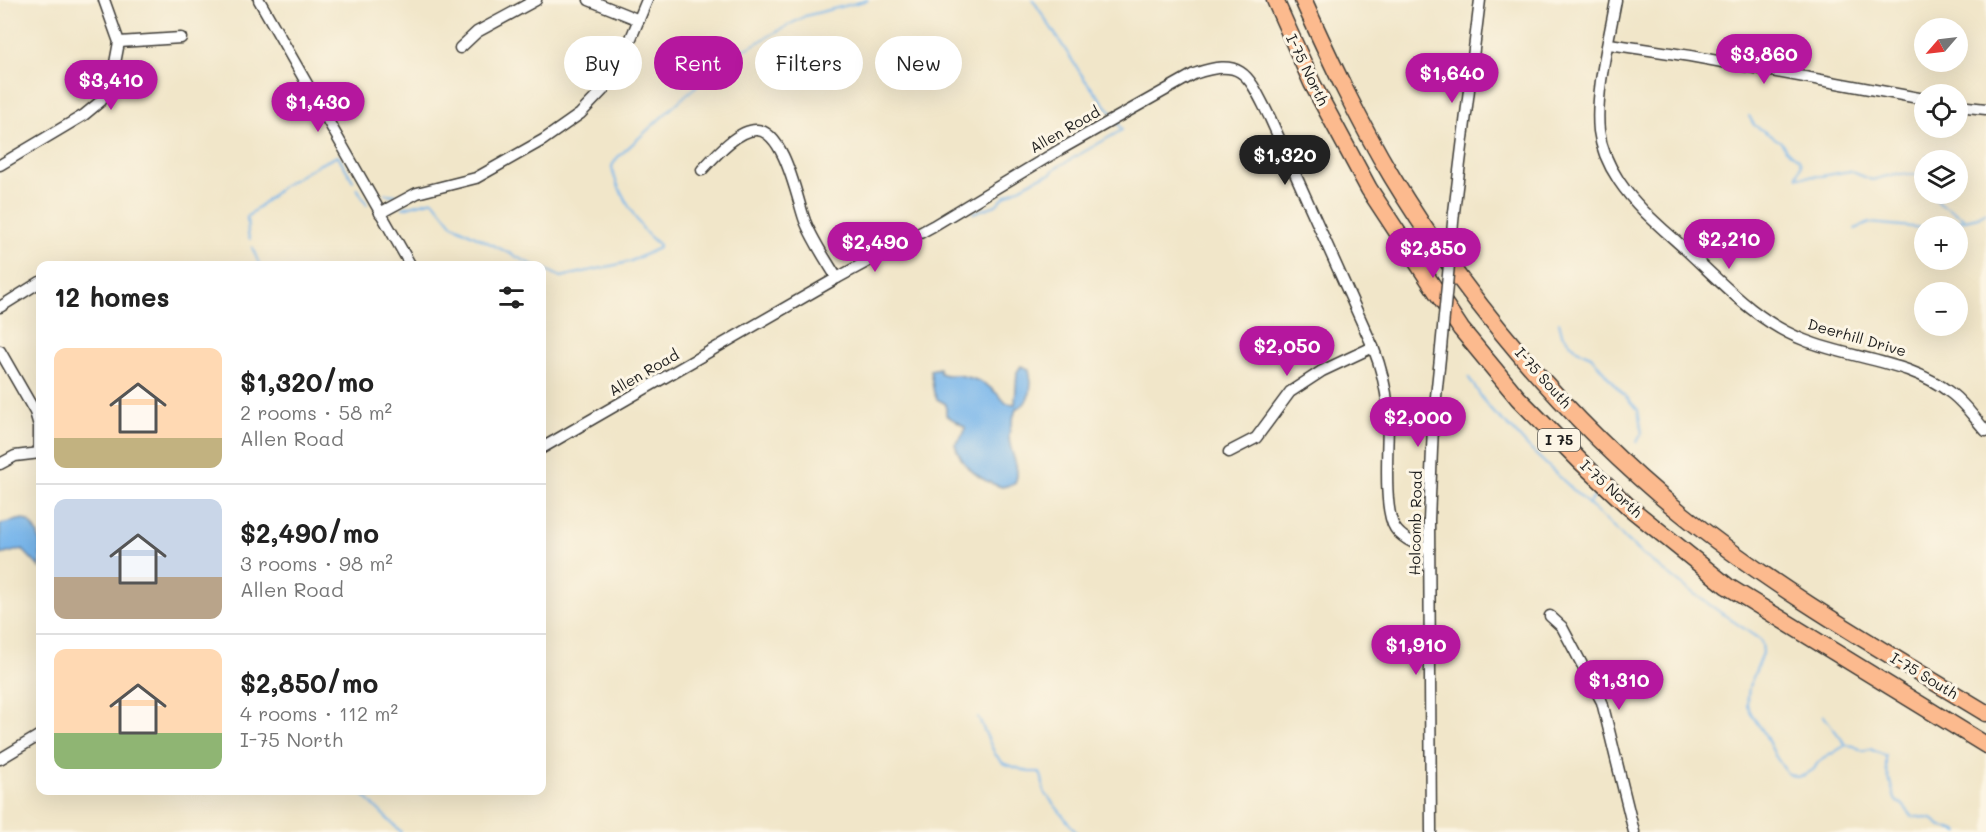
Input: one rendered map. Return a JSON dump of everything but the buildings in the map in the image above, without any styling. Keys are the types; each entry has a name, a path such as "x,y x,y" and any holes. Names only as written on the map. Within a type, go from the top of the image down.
{"highway":[{"name":"I-75 North","path":"1275,0 1312,83 1369,189 1461,329 1518,398 1629,507 1727,586 1986,745"},
{"name":"I-75 South","path":"1303,0 1354,109 1391,176 1420,222 1473,297 1558,397 1628,466 1680,512 1730,550 1825,615 1986,714"}],"street":[{"path":"0,165 84,115 101,101 112,79 119,42 105,0"},
{"path":"260,0 408,261"},
{"path":"460,48 477,32 536,0"},
{"path":"589,0 639,20"},
{"path":"380,213 417,193 476,178 580,114 603,90 621,62 647,0"},
{"name":"Holcomb Road","path":"1431,832 1430,549 1433,426 1454,212 1480,0"},
{"name":"Deerhill Drive","path":"1616,0 1600,92 1601,140 1609,164 1619,181 1646,214 1764,319 1803,339 1833,350 1891,363 1926,376 1953,395 1986,431"},
{"path":"119,42 181,38"},
{"path":"1609,44 1689,56 1914,97"},
{"name":"Allen Road","path":"546,446 837,278 933,226 1061,149 1194,74 1214,67 1229,67 1241,72 1255,87 1373,347 1385,386 1388,409 1390,518 1401,534 1430,549"},
{"path":"1968,107 1986,109"},
{"path":"702,170 719,150 742,135 755,130 766,133 772,138 787,164 806,222 837,278"},
{"path":"0,307 36,284"},
{"path":"1229,452 1256,438 1290,392 1322,371 1373,347"},
{"path":"0,351 36,416"},
{"path":"0,465 15,456 36,453"},
{"path":"1550,616 1562,627 1602,702 1635,832"},
{"path":"1,755 36,737"}],"water":[{"path":"1021,366 1029,369 1030,393 1025,403 1016,409 1009,434 1017,473 1016,479 1014,484 1002,487 979,477 962,460 955,444 964,433 965,427 946,415 946,404 937,399 934,393 930,370 939,368 942,374 958,375 979,381 1006,403 1015,404 1017,372"},
{"path":"23,519 30,523 36,532 36,564 22,549 0,555 0,524"}],"waterway":[{"path":"546,270 561,277 629,262 659,248 659,245 638,222 626,202 613,173 612,166 617,158 688,93 725,66 730,60 726,47 746,49 805,16 868,0"},
{"path":"1033,0 1085,80 1113,114"},
{"path":"1749,116 1754,125 1781,142 1786,150 1799,159 1801,165 1798,177 1850,171 1872,180 1895,174 1914,174"},
{"path":"973,213 996,205 1006,195 1040,177 1051,174 1054,169 1122,130 1117,122"},
{"path":"250,239 247,217 283,186 316,166 338,156 353,181"},
{"path":"357,188 367,205"},
{"path":"385,194 396,195"},
{"path":"403,208 433,200 453,225 525,261"},
{"path":"1940,204 1961,216"},
{"path":"1968,219 1986,212"},
{"path":"1855,229 1870,223 1914,227"},
{"path":"252,247 258,261"},
{"path":"1559,322 1562,334 1577,350 1591,356 1638,410 1642,433 1637,442"},
{"path":"1469,378 1495,414 1638,551 1759,639 1763,653 1749,687 1747,705 1787,773 1796,777 1805,775 1814,769 1818,762 1846,745 1863,751 1870,749 1886,756 1886,768 1895,799 1912,816 1932,819 1941,826 1959,832"},
{"path":"1589,503 1596,495"},
{"path":"1823,715 1846,745"},
{"path":"978,717 995,754 1003,763 1029,772 1039,772 1045,793 1076,832"},
{"path":"363,795 401,832"}]}
